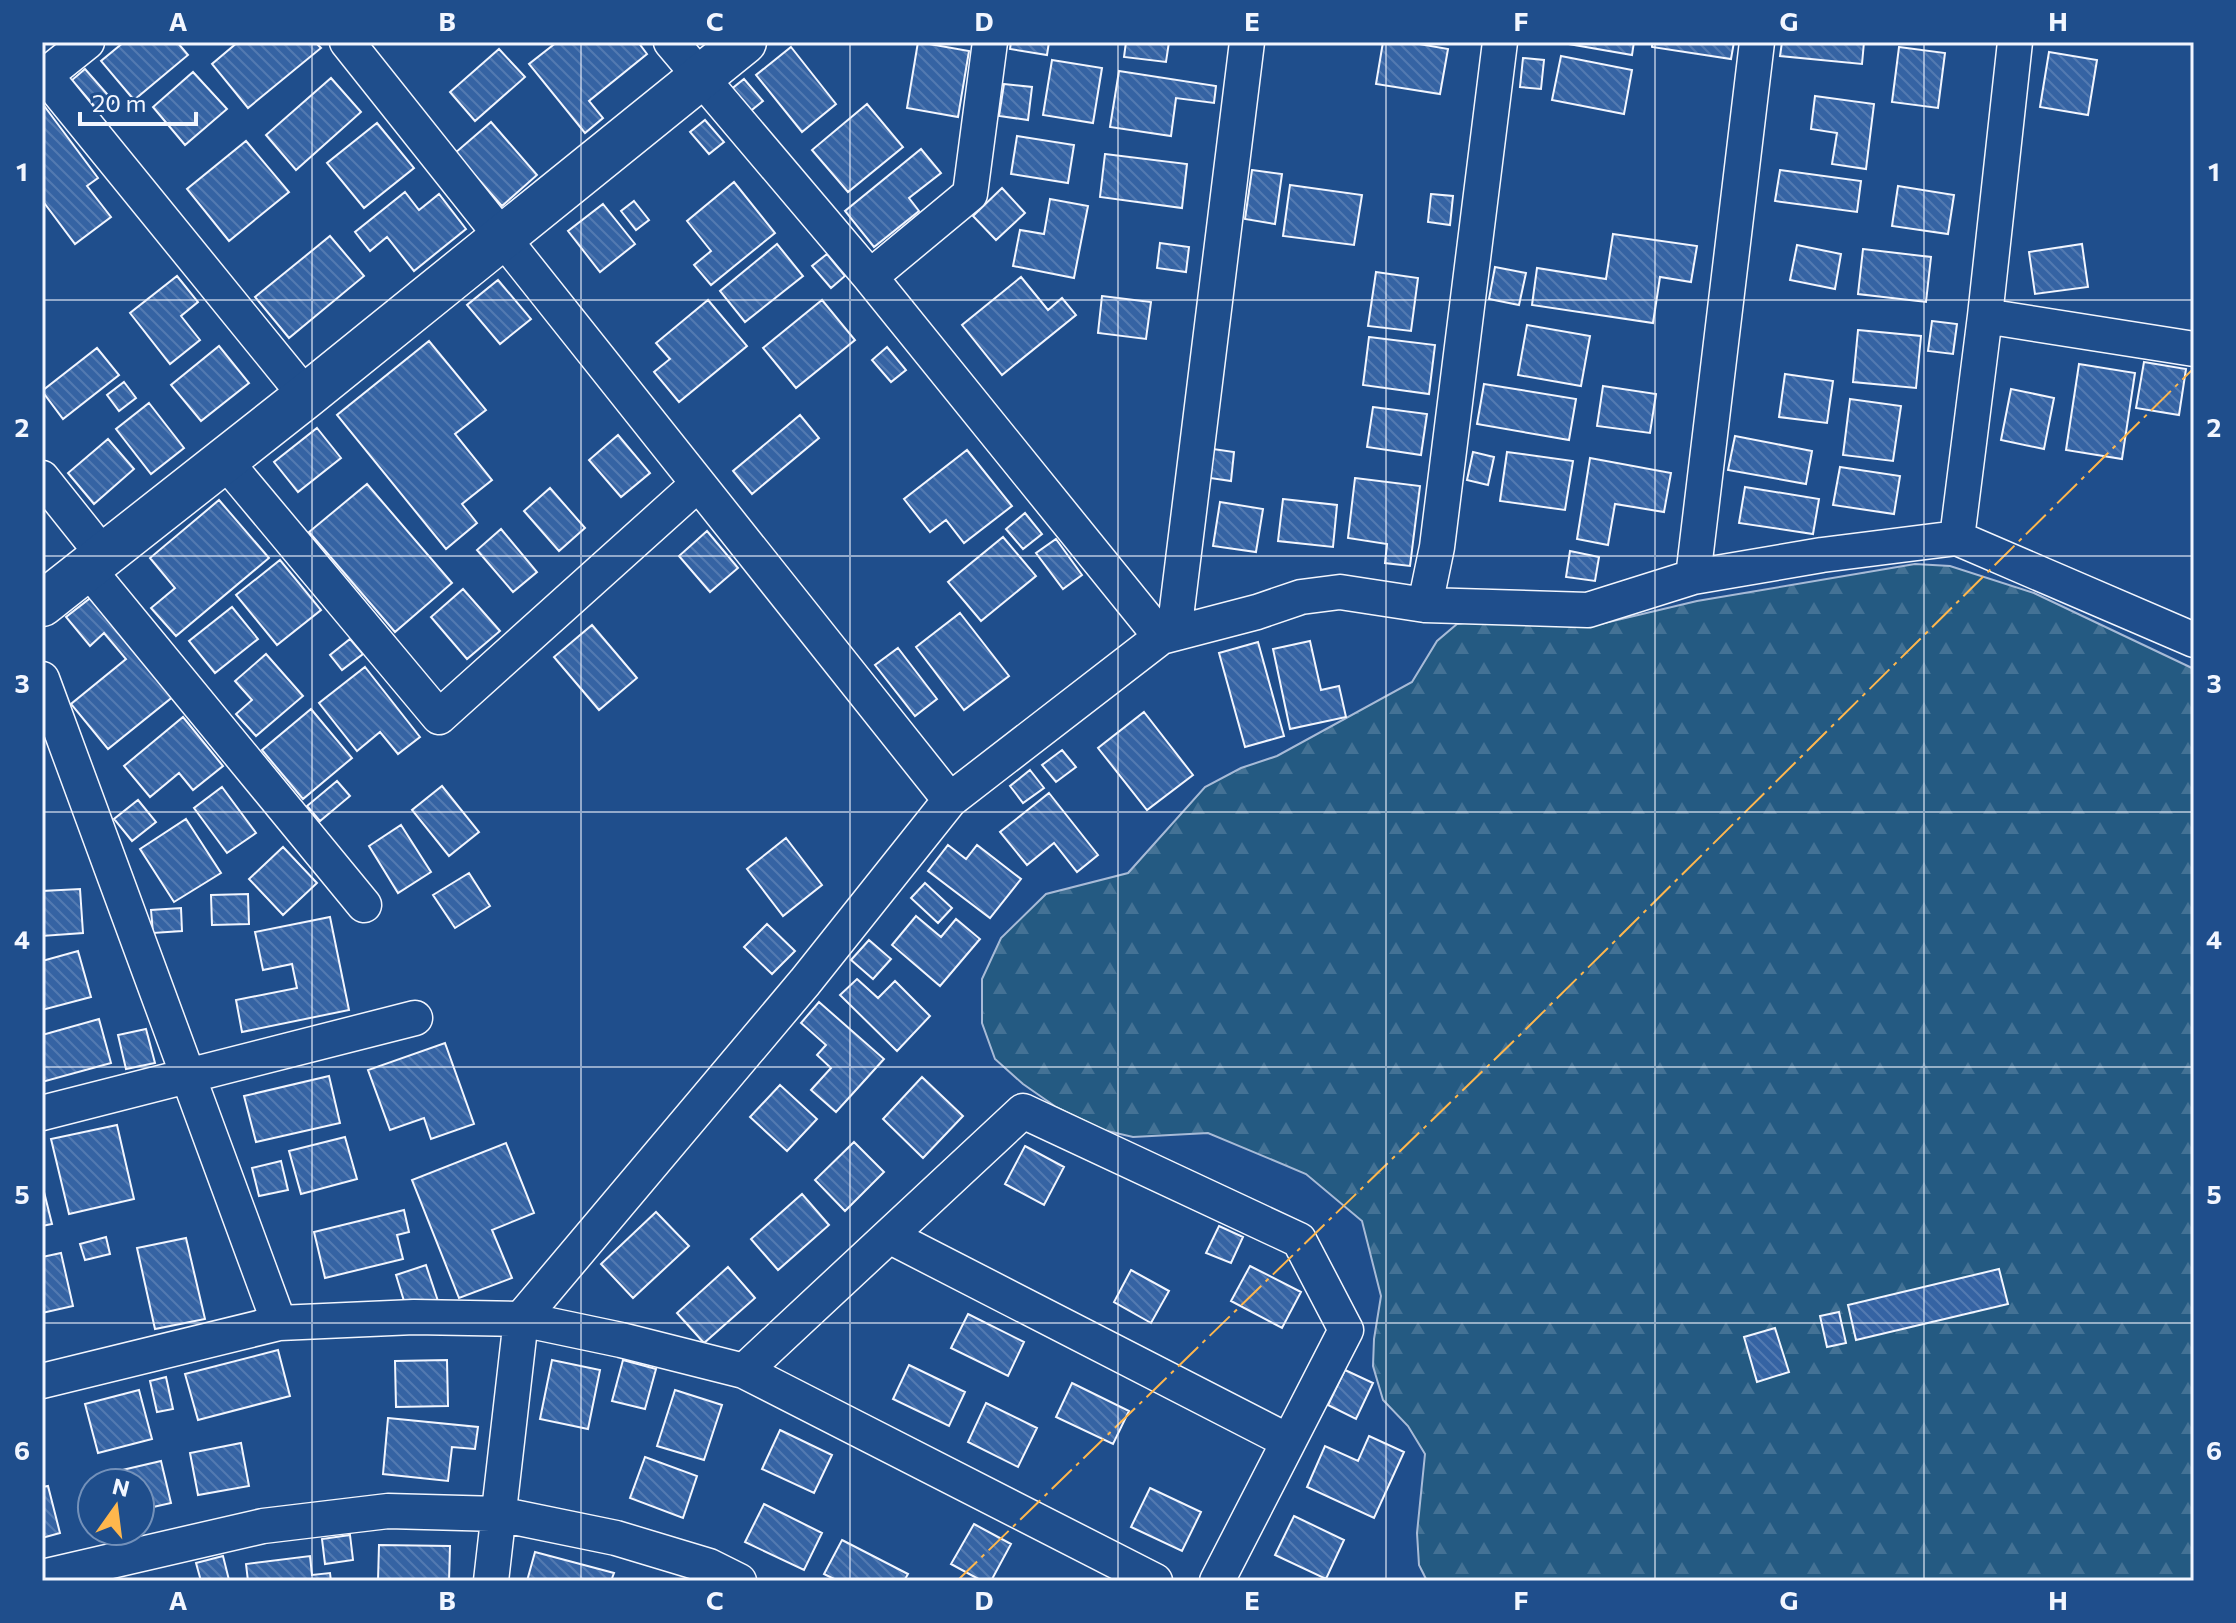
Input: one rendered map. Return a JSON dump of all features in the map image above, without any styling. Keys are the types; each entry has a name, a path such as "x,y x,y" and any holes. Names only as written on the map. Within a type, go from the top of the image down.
{"street":[{"path":"87,42 44,77 306,396"},
{"path":"347,42 950,800"},
{"path":"671,42 1168,635"},
{"path":"42,604 225,461 744,42"},
{"path":"870,277 970,194 990,42"},
{"path":"1168,635 1247,42"},
{"path":"1425,605 1437,547 1500,42"},
{"path":"1693,577 1757,42"},
{"path":"1957,538 2015,42"},
{"path":"1985,316 2194,349"},
{"path":"225,461 439,717 698,484"},
{"path":"42,478 96,563 364,905"},
{"path":"491,1581 521,1319 805,982 950,800 1168,635 1301,597 1340,592 1425,605 1588,610 1693,577 1822,555 1957,538 2194,640"},
{"path":"42,679 279,1323"},
{"path":"42,1113 415,1018"},
{"path":"744,1371 1023,1111 1299,1240 1346,1330 1217,1581"},
{"path":"889,1236 1288,1441"},
{"path":"42,1381 279,1323 414,1317 521,1319 744,1371 1155,1581"},
{"path":"42,1577 263,1526 388,1511 499,1514 616,1538 709,1566 739,1581"}],"green space":[{"path":"1915,564 1950,566 2034,593 2194,669 2194,1581 1427,1581 1419,1565 1417,1533 1425,1454 1408,1426 1383,1400 1373,1366 1381,1296 1362,1221 1306,1174 1208,1133 1133,1137 1103,1130 1056,1107 1023,1084 995,1059 982,1023 982,979 1001,938 1046,894 1128,873 1205,787 1241,768 1277,756 1412,682 1437,641 1457,624 1494,619 1592,626 1697,601"}],"building":[{"path":"124,42 177,42 188,55 134,100 101,61"},
{"path":"238,42 315,42 321,48 248,108 212,64"},
{"path":"557,42 638,42 647,54 589,101 603,118 585,133 529,64"},
{"path":"918,42 969,51 958,117 907,108"},
{"path":"1011,42 1049,42 1047,55 1010,49"},
{"path":"1126,42 1169,42 1166,62 1124,57"},
{"path":"1383,42 1408,42 1448,49 1440,94 1376,84"},
{"path":"1557,42 1634,42 1632,55"},
{"path":"1652,42 1734,42 1731,59 1652,47"},
{"path":"1782,42 1864,42 1862,64 1780,56"},
{"path":"791,47 836,104 802,132 756,75"},
{"path":"1899,47 1945,53 1938,108 1892,102"},
{"path":"499,49 525,77 475,121 450,92"},
{"path":"2049,52 2097,60 2088,115 2040,107"},
{"path":"1561,56 1632,70 1624,114 1552,100"},
{"path":"1523,58 1544,60 1541,89 1520,87"},
{"path":"1052,60 1102,68 1093,123 1043,115"},
{"path":"85,69 114,102 101,114 72,80"},
{"path":"1119,71 1216,86 1214,103 1176,98 1171,136 1110,127"},
{"path":"193,72 227,109 185,145 153,107"},
{"path":"331,78 361,112 296,170 266,135"},
{"path":"744,79 763,101 748,113 729,91"},
{"path":"1004,84 1032,87 1028,120 999,116"},
{"path":"1815,96 1874,104 1866,169 1832,164 1837,133 1811,129"},
{"path":"867,104 903,147 848,192 812,150"},
{"path":"45,107 98,178 87,186 111,217 75,244 42,200 42,109"},
{"path":"705,120 724,142 709,154 690,132"},
{"path":"491,122 537,175 502,206 455,153"},
{"path":"377,123 414,168 364,208 327,163"},
{"path":"1017,136 1074,145 1068,183 1011,174"},
{"path":"246,141 289,192 229,241 187,189"},
{"path":"921,149 941,173 909,198 919,211 874,247 845,211"},
{"path":"1105,154 1187,164 1182,208 1100,197"},
{"path":"1252,170 1282,174 1275,224 1245,219"},
{"path":"1780,170 1861,181 1857,212 1775,201"},
{"path":"734,182 775,233 711,285 694,265 711,251 687,221"},
{"path":"1290,185 1362,195 1354,245 1283,236"},
{"path":"1898,186 1954,195 1948,234 1892,226"},
{"path":"1002,188 1025,213 996,240 973,216"},
{"path":"405,192 419,210 439,194 466,229 414,271 387,237 370,251 355,232"},
{"path":"1431,194 1453,196 1450,225 1428,222"},
{"path":"1050,199 1088,206 1074,278 1013,266 1020,230 1044,234"},
{"path":"634,201 649,220 636,230 621,211"},
{"path":"603,204 635,244 600,272 568,231"},
{"path":"1613,234 1697,246 1691,282 1660,277 1653,323 1532,305 1537,268 1606,279"},
{"path":"330,236 364,276 289,338 255,297"},
{"path":"1160,243 1189,247 1186,272 1157,268"},
{"path":"777,244 803,276 745,322 720,291"},
{"path":"2082,244 2088,287 2035,294 2029,252"},
{"path":"1797,245 1841,254 1835,289 1790,280"},
{"path":"1863,249 1931,257 1926,302 1858,294"},
{"path":"827,254 845,276 831,288 812,266"},
{"path":"1495,267 1526,273 1519,305 1489,299"},
{"path":"1376,272 1418,278 1411,331 1368,326"},
{"path":"177,276 198,302 181,316 200,340 170,364 130,313"},
{"path":"1021,277 1048,310 1062,298 1076,315 1002,375 962,325"},
{"path":"498,280 531,319 500,344 467,305"},
{"path":"1102,296 1151,302 1146,339 1098,333"},
{"path":"708,300 747,346 679,402 654,372 670,359 656,343"},
{"path":"822,300 855,340 796,388 763,348"},
{"path":"1932,321 1957,324 1953,354 1928,351"},
{"path":"1527,325 1590,336 1581,386 1518,375"},
{"path":"1858,330 1921,336 1916,388 1853,382"},
{"path":"1369,337 1435,345 1429,394 1363,385"},
{"path":"429,341 486,410 455,434 492,480 462,504 477,523 446,549 337,415"},
{"path":"219,346 249,383 201,421 171,385"},
{"path":"887,347 906,370 891,382 872,360"},
{"path":"97,348 119,375 63,419 42,391"},
{"path":"2144,362 2186,369 2179,415 2136,408"},
{"path":"2079,364 2135,373 2122,459 2066,450"},
{"path":"1785,374 1833,381 1827,423 1779,417"},
{"path":"124,382 136,398 119,411 107,395"},
{"path":"1484,384 1576,399 1569,440 1477,424"},
{"path":"1603,386 1656,394 1650,433 1597,426"},
{"path":"2011,389 2054,398 2044,449 2001,440"},
{"path":"1850,399 1901,406 1893,461 1843,455"},
{"path":"149,403 184,448 151,474 116,429"},
{"path":"1373,407 1427,414 1421,455 1367,447"},
{"path":"800,415 819,438 752,494 733,471"},
{"path":"317,428 341,458 298,492 274,462"},
{"path":"618,435 650,473 621,497 589,460"},
{"path":"1735,436 1812,451 1806,484 1728,470"},
{"path":"108,439 134,469 94,504 68,473"},
{"path":"1213,449 1234,452 1231,481 1210,478"},
{"path":"967,450 1012,506 964,543 946,520 930,532 904,499"},
{"path":"1473,452 1494,457 1488,485 1467,480"},
{"path":"1507,452 1573,461 1565,510 1500,501"},
{"path":"1590,458 1671,473 1664,512 1615,504 1608,545 1577,539"},
{"path":"1840,467 1900,476 1894,514 1833,505"},
{"path":"1355,478 1420,486 1410,566 1385,563 1387,544 1348,538"},
{"path":"367,484 452,583 395,632 309,532"},
{"path":"1745,487 1819,499 1813,534 1739,523"},
{"path":"550,488 585,528 559,551 524,511"},
{"path":"1283,499 1337,505 1333,547 1278,541"},
{"path":"219,500 269,558 176,636 151,608 175,588 150,558"},
{"path":"1220,502 1263,509 1256,552 1213,546"},
{"path":"1025,513 1042,534 1023,549 1006,529"},
{"path":"501,529 537,572 513,592 477,550"},
{"path":"707,531 738,568 710,592 679,556"},
{"path":"1003,537 1036,576 981,621 948,582"},
{"path":"1056,539 1082,575 1063,589 1036,553"},
{"path":"1570,551 1599,557 1595,581 1566,577"},
{"path":"280,560 321,610 277,645 236,595"},
{"path":"463,589 500,631 467,659 431,617"},
{"path":"93,596 175,695 108,749 71,704 126,659 104,633 90,646 66,617"},
{"path":"232,607 258,639 215,673 189,641"},
{"path":"960,613 1009,676 964,710 916,647"},
{"path":"592,625 637,678 599,710 554,657"},
{"path":"350,639 363,654 342,670 330,655"},
{"path":"1310,641 1321,690 1339,686 1346,717 1290,729 1273,649"},
{"path":"1258,642 1284,736 1245,747 1219,653"},
{"path":"898,648 937,699 915,716 875,665"},
{"path":"266,654 303,696 256,736 236,714 252,700 235,681"},
{"path":"365,667 420,737 398,754 380,732 357,751 319,703"},
{"path":"311,709 352,758 303,799 262,750"},
{"path":"1144,712 1193,775 1147,810 1098,748"},
{"path":"183,717 223,766 193,790 179,773 150,797 124,766"},
{"path":"1062,750 1076,767 1056,782 1042,765"},
{"path":"1030,770 1044,788 1023,803 1010,786"},
{"path":"337,781 350,796 320,821 307,806"},
{"path":"442,786 479,832 449,856 412,810"},
{"path":"222,787 256,833 227,853 194,808"},
{"path":"1049,793 1098,855 1077,872 1054,843 1027,865 1000,832"},
{"path":"138,800 156,822 132,841 114,819"},
{"path":"186,819 221,873 174,902 140,849"},
{"path":"401,825 431,872 398,893 369,846"},
{"path":"786,838 822,885 783,916 747,869"},
{"path":"948,845 966,859 977,845 1021,879 990,918 928,871"},
{"path":"283,847 317,883 283,915 249,879"},
{"path":"469,873 490,906 455,928 433,895"},
{"path":"925,883 952,908 938,923 911,898"},
{"path":"80,889 83,933 42,936 42,891"},
{"path":"248,894 249,924 212,925 211,895"},
{"path":"181,908 182,931 153,933 151,910"},
{"path":"916,916 941,937 956,919 980,939 940,986 892,945"},
{"path":"330,917 349,1010 242,1032 236,1000 297,988 292,964 263,970 255,932"},
{"path":"767,924 795,951 772,974 744,947"},
{"path":"869,940 891,959 873,979 851,960"},
{"path":"78,951 91,997 42,1010 42,961"},
{"path":"857,979 878,998 895,981 930,1016 897,1051 840,995"},
{"path":"819,1002 884,1059 836,1112 811,1090 831,1068 817,1055 826,1045 801,1023"},
{"path":"99,1019 111,1063 42,1082 42,1035"},
{"path":"146,1029 155,1063 126,1069 118,1035"},
{"path":"445,1043 474,1124 431,1139 424,1118 390,1130 368,1070"},
{"path":"329,1076 340,1123 256,1142 244,1096"},
{"path":"922,1077 963,1116 923,1158 883,1119"},
{"path":"780,1085 817,1119 787,1151 750,1117"},
{"path":"117,1125 134,1199 69,1214 51,1139"},
{"path":"345,1137 357,1179 301,1194 289,1151"},
{"path":"854,1142 884,1172 845,1211 815,1180"},
{"path":"506,1143 534,1213 492,1230 512,1278 459,1298 412,1180"},
{"path":"1025,1146 1064,1167 1044,1205 1005,1184"},
{"path":"281,1161 288,1190 259,1196 252,1168"},
{"path":"42,1184 52,1224 42,1226"},
{"path":"802,1194 829,1225 778,1270 751,1239"},
{"path":"404,1210 409,1232 397,1235 403,1259 325,1278 314,1232"},
{"path":"656,1212 689,1246 633,1298 601,1264"},
{"path":"1219,1226 1243,1237 1231,1263 1206,1253"},
{"path":"106,1237 110,1254 85,1260 80,1244"},
{"path":"186,1238 205,1319 155,1329 137,1248"},
{"path":"61,1253 73,1306 42,1313 42,1257"},
{"path":"426,1265 439,1304 404,1301 396,1275"},
{"path":"1250,1266 1301,1292 1282,1328 1231,1301"},
{"path":"728,1267 755,1298 704,1343 677,1313"},
{"path":"1999,1269 2008,1304 1856,1340 1848,1305"},
{"path":"1131,1270 1169,1291 1151,1323 1114,1302"},
{"path":"1839,1312 1846,1343 1827,1347 1820,1316"},
{"path":"968,1314 1024,1342 1008,1376 951,1348"},
{"path":"1775,1328 1789,1372 1757,1382 1744,1337"},
{"path":"278,1350 290,1396 198,1420 185,1374"},
{"path":"447,1360 448,1406 396,1407 395,1361"},
{"path":"552,1360 600,1370 588,1429 540,1419"},
{"path":"623,1360 656,1369 645,1409 612,1401"},
{"path":"909,1365 965,1392 949,1426 893,1399"},
{"path":"1345,1370 1373,1383 1356,1419 1328,1405"},
{"path":"166,1377 173,1409 157,1412 150,1381"},
{"path":"1072,1383 1129,1411 1113,1444 1056,1417"},
{"path":"139,1390 152,1439 98,1453 85,1404"},
{"path":"675,1390 722,1405 704,1460 657,1446"},
{"path":"986,1403 1037,1428 1018,1467 968,1442"},
{"path":"388,1418 478,1427 475,1449 452,1447 448,1481 383,1474"},
{"path":"780,1430 832,1455 814,1493 762,1469"},
{"path":"1369,1436 1404,1452 1374,1518 1307,1487 1325,1446 1358,1461"},
{"path":"241,1443 249,1486 198,1495 190,1453"},
{"path":"645,1457 697,1476 683,1518 630,1498"},
{"path":"161,1461 171,1503 156,1506 156,1467 135,1467"},
{"path":"48,1486 60,1533 42,1538 42,1487"},
{"path":"1150,1488 1201,1512 1182,1551 1131,1527"},
{"path":"764,1504 822,1533 804,1570 745,1542"},
{"path":"1294,1516 1344,1540 1326,1579 1275,1555"},
{"path":"974,1524 1011,1544 991,1581 982,1581 951,1564"},
{"path":"350,1535 353,1560 325,1564 322,1539"},
{"path":"842,1540 908,1574 904,1581 838,1581 824,1574"},
{"path":"379,1545 450,1546 449,1581 378,1581"},
{"path":"535,1552 614,1573 611,1581 527,1581"},
{"path":"223,1556 229,1580 201,1581 196,1563"},
{"path":"310,1556 312,1575 330,1573 331,1581 248,1581 246,1564"}],"power":[{"path":"957,1581 1526,1029 2194,368"}]}
